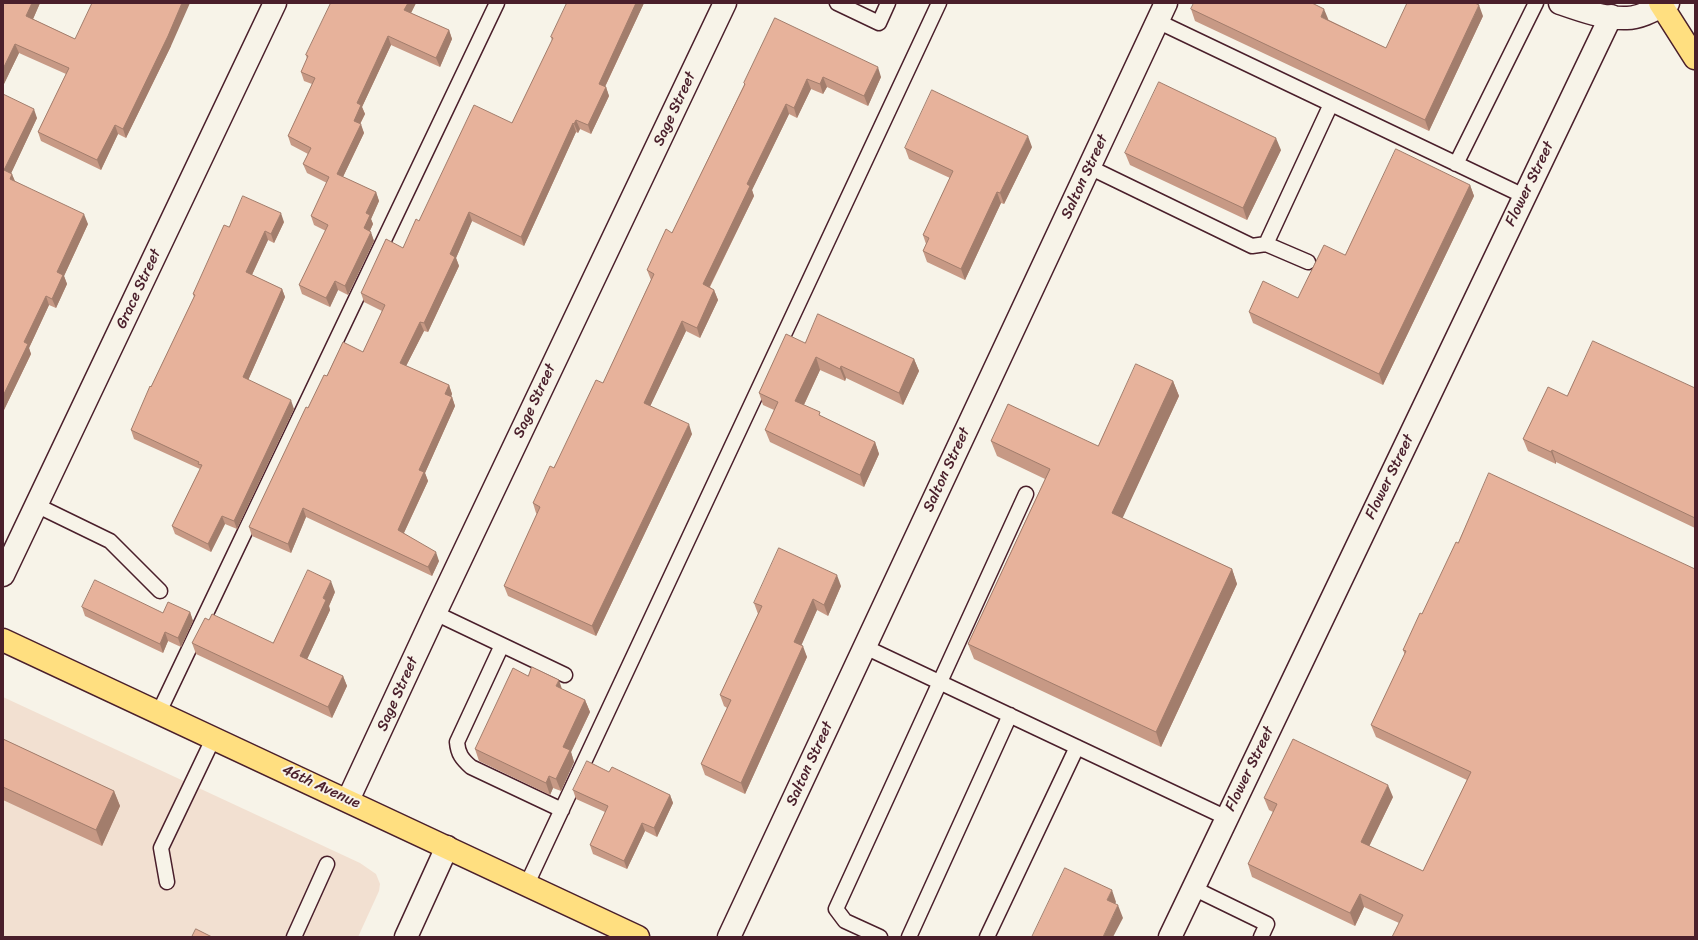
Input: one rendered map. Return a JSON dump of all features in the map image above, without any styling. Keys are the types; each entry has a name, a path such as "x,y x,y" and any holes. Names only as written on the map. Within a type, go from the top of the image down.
{"main road":[{"path":"1663,4 1695,58"},
{"name":"46th Avenue","path":"3,640 348,800 638,937"}],"street":[{"name":"Grace Street","path":"3,575 275,3"},
{"name":"Sage Street","path":"348,800 435,613 725,3"},
{"path":"1560,3 1611,16 1633,18 1663,4"},
{"name":"Salton Street","path":"729,937 1161,12"},
{"name":"Flower Street","path":"1170,937 1611,16"},
{"path":"406,937 448,847"}],"lane":[{"path":"159,712 497,3"},
{"path":"836,3 879,22 888,3"},
{"path":"527,884 939,3"},
{"path":"1456,164 1536,3"},
{"path":"1161,12 1331,104 1524,196"},
{"path":"1266,244 1331,104"},
{"path":"1089,168 1252,246 1266,244 1308,262"},
{"path":"880,937 845,921 836,909 1026,494"},
{"path":"36,505 110,541 160,591"},
{"path":"435,613 564,674"},
{"path":"502,645 457,742 461,759 471,767 562,810"},
{"path":"864,647 1227,818"},
{"path":"908,937 1010,715"},
{"path":"167,882 161,848 214,738"},
{"path":"987,937 1077,747"},
{"path":"294,937 327,864"},
{"path":"1193,888 1267,924 1261,937"}],"shaded area":[{"path":"3,697 360,863 376,874 380,884 379,891 358,937 3,937"}],"building":[{"path":"3,3 32,3 26,16 75,39 92,3 182,3 168,36 123,129 115,125 97,160 38,132 69,68 15,44 3,69"},
{"path":"331,3 408,3 404,10 449,30 436,58 388,36 357,103 361,105 354,121 361,124 337,174 376,192 366,213 370,215 364,228 371,232 345,286 335,281 326,298 299,285 328,225 311,216 329,177 303,164 311,148 288,136 315,78 301,72 308,56 306,55"},
{"path":"567,3 636,3 599,84 606,87 588,125 576,120 574,124 573,123 521,237 469,212 450,254 455,257 424,323 420,322 400,363 449,385 445,394 452,397 419,470 424,472 398,530 436,552 428,567 303,508 288,544 249,527 306,407 308,408 324,375 327,376 343,342 363,352 385,305 361,293 386,239 403,248 416,219 419,221 474,105 512,123 553,38 551,37"},
{"path":"1194,3 1312,3 1324,9 1321,17 1386,48 1407,3 1475,3 1479,5 1425,120 1191,9"},
{"path":"775,18 878,67 864,96 823,77 820,84 807,79 794,108 786,104 747,184 750,186 703,284 714,290 697,328 682,321 644,403 689,424 592,626 504,586 540,507 533,503 550,466 554,468 596,380 603,383 654,274 647,270 666,229 672,233 745,84 744,83"},
{"path":"1159,82 1276,138 1243,208 1125,153"},
{"path":"932,90 1028,136 1000,193 997,192 961,269 923,251 929,238 923,235 953,171 905,148"},
{"path":"3,94 34,109 4,170 12,174 10,179 84,214 57,272 63,275 52,299 46,296 24,342 28,344 3,396"},
{"path":"1396,149 1470,185 1379,374 1249,312 1263,281 1298,298 1324,245 1345,255"},
{"path":"243,196 281,213 271,234 265,231 246,272 282,289 243,377 291,400 234,521 222,516 208,544 172,526 202,465 198,464 199,462 131,430 150,386 151,387 195,295 193,294 224,225 229,227"},
{"path":"818,314 914,359 899,393 841,366 840,369 816,357 795,401 820,412 819,415 875,442 860,475 765,430 778,402 759,393 786,334 805,343"},
{"path":"1593,341 1695,388 1695,518 1552,450 1551,452 1523,439 1548,387 1567,396"},
{"path":"1136,364 1173,381 1112,513 1232,569 1156,732 968,644 1050,469 991,441 1008,404 1098,446"},
{"path":"1489,473 1695,569 1695,937 1392,937 1403,915 1360,894 1350,913 1248,864 1277,804 1264,798 1293,739 1388,785 1361,842 1423,871 1471,772 1371,725 1406,651 1403,650 1420,613 1422,614 1456,542 1458,543"},
{"path":"779,548 837,575 824,605 813,599 794,642 803,646 741,783 701,764 731,700 720,695 762,606 754,603"},
{"path":"308,570 331,581 323,598 326,600 300,656 343,676 328,707 192,643 205,618 209,620 212,614 273,643"},
{"path":"95,580 163,613 168,602 190,612 178,638 165,632 160,644 82,607"},
{"path":"532,667 559,680 556,686 585,700 563,747 570,750 556,779 549,776 546,783 475,749 513,668 528,676"},
{"path":"3,739 114,791 96,830 3,787"},
{"path":"587,761 609,772 612,767 670,795 654,828 642,823 624,861 590,845 608,806 573,790"},
{"path":"1065,868 1112,890 1107,900 1118,905 1103,937 1032,937"},
{"path":"196,929 212,937 192,937"}]}
